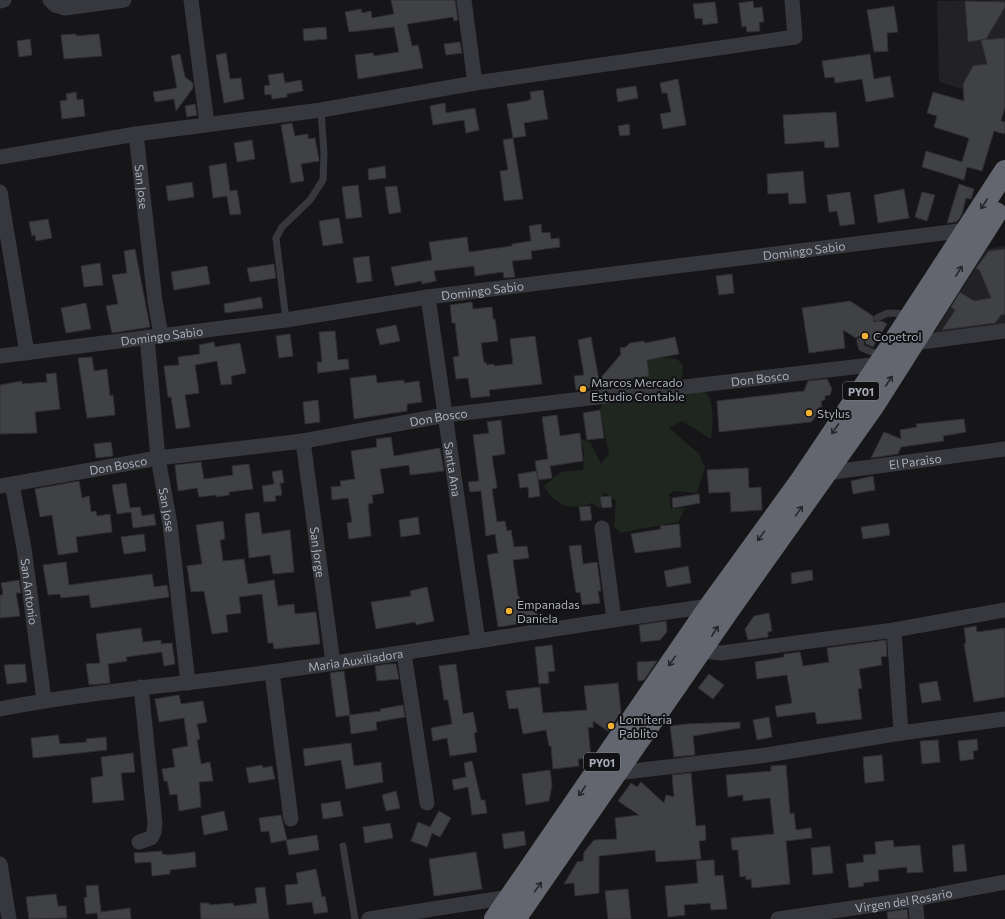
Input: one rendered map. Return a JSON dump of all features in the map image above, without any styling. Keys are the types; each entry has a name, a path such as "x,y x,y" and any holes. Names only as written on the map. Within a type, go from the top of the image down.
{"highway":[{"name":"PY01","path":"495,919 693,647 1005,171"},
{"name":"PY01","path":"719,608 826,473 872,408 1005,199"},
{"name":"PY01","path":"515,919 617,773 693,647"}],"street":[{"path":"50,0 55,5 65,8 124,0"},
{"path":"191,0 207,124"},
{"path":"464,0 475,83"},
{"path":"0,157 136,134 321,110 475,83 794,37 796,0"},
{"name":"San Jose","path":"136,134 154,293 158,458 170,524 188,683"},
{"path":"0,192 27,353"},
{"name":"Domingo Sabio","path":"0,356 286,320 428,297 967,230"},
{"name":"Santa Ana","path":"428,297 478,641"},
{"path":"914,344 1005,331"},
{"name":"Don Bosco","path":"6,485 158,458 303,440 446,415 881,360"},
{"name":"San Jorge","path":"303,440 333,662"},
{"name":"El Paraiso","path":"826,473 1005,449"},
{"name":"San Antonio","path":"6,485 24,548 44,700"},
{"path":"602,528 614,619"},
{"name":"Maria Auxiliadora","path":"0,709 44,700 141,687 188,683 333,662 404,654 614,619 719,608"},
{"path":"693,647 721,653 894,630 1005,610"},
{"path":"894,630 901,733"},
{"path":"404,654 427,803"},
{"path":"272,672 291,820"},
{"path":"139,842 151,838 154,832 155,823 141,687"},
{"path":"617,773 767,755 901,733 1005,719"},
{"path":"0,870 9,919"},
{"name":"Virgen del Rosario","path":"778,919 804,917 915,899 1005,882"},
{"path":"369,919 510,898"},
{"path":"915,899 917,919"}],"lane":[{"path":"286,320 276,238 282,227 310,200 323,180 324,154 321,110"},
{"path":"877,318 888,313 912,314"},
{"path":"860,341 862,348 881,360"},
{"path":"343,846 355,919"}],"shaded area":[{"path":"1005,0 1005,83 983,89 962,89 939,82 937,1"},
{"path":"1005,246 1005,329 929,341 987,249"},
{"path":"650,356 677,359 683,365 681,388 700,389 709,397 713,419 711,439 682,421 669,428 699,454 705,467 697,493 675,491 669,494 671,509 685,508 678,522 621,533 614,527 616,501 611,496 603,493 600,509 592,503 577,507 570,506 558,502 548,493 544,486 561,472 583,470 584,450 580,439 590,442 601,464 609,454 600,410 604,401 635,387 625,379 649,376 647,363"}],"building":[{"path":"391,0 455,0 458,20 454,21 453,17 407,24 412,46 418,45 423,68 358,79 355,55 373,53 374,56 399,52 394,27 349,32 345,12 361,9 362,13 371,11 372,18 394,14"},
{"path":"753,1 754,8 762,7 764,22 759,22 760,31 747,32 746,26 742,27 739,3"},
{"path":"965,1 1005,2 1005,7 986,39 968,42"},
{"path":"715,2 718,23 703,25 702,18 695,19 693,4"},
{"path":"894,6 898,32 887,33 888,51 874,52 867,10"},
{"path":"326,27 327,39 304,41 303,29"},
{"path":"76,34 76,36 99,34 102,56 64,59 61,35"},
{"path":"1005,38 1005,107 1001,121 1005,122 1005,134 994,131 982,171 967,167 964,180 922,167 926,151 962,162 969,138 934,127 937,116 927,113 933,92 964,101 963,84 973,66 987,64 981,40"},
{"path":"30,39 32,55 19,57 17,41"},
{"path":"460,42 462,53 446,55 444,44"},
{"path":"226,53 230,79 241,78 244,99 224,103 216,55"},
{"path":"180,54 185,77 193,83 193,88 176,111 174,99 155,102 153,92 177,88 171,56"},
{"path":"870,54 874,79 890,76 894,97 866,102 862,79 835,83 834,77 825,78 822,61"},
{"path":"283,73 285,83 301,80 303,91 287,94 287,97 272,99 271,94 265,95 264,86 270,85 268,75"},
{"path":"678,79 686,125 663,129 660,114 671,112 667,93 662,93 660,83"},
{"path":"636,86 638,98 618,102 616,89"},
{"path":"543,90 548,119 524,123 526,136 513,138 507,104 527,101 531,99 530,92"},
{"path":"76,92 77,100 83,99 85,116 62,119 60,101 67,100 66,94"},
{"path":"445,103 446,113 475,108 479,130 466,133 464,120 433,125 430,106"},
{"path":"195,104 197,115 187,117 185,106"},
{"path":"836,112 839,147 825,148 824,141 785,144 783,115"},
{"path":"292,123 295,136 308,134 308,139 315,138 319,161 301,164 304,181 291,183 281,125"},
{"path":"629,124 630,135 620,136 618,126"},
{"path":"513,138 523,199 504,201 500,171 508,170 503,140"},
{"path":"252,140 255,159 237,162 234,143"},
{"path":"226,163 230,191 237,190 241,214 230,215 227,196 213,198 209,166"},
{"path":"385,166 386,178 369,180 368,169"},
{"path":"803,171 806,203 789,204 788,193 768,194 767,174"},
{"path":"192,182 194,197 168,201 166,186"},
{"path":"959,184 974,189 971,199 966,198 962,214 956,222 947,223"},
{"path":"358,185 362,217 346,219 342,187"},
{"path":"397,186 401,212 389,214 385,187"},
{"path":"904,189 909,218 878,223 874,195"},
{"path":"850,192 855,224 840,226 837,211 829,212 827,195"},
{"path":"922,192 935,195 927,221 915,217"},
{"path":"339,218 343,243 323,246 319,221"},
{"path":"48,219 52,238 36,241 35,235 32,236 29,222"},
{"path":"541,224 542,233 550,232 551,239 559,238 560,247 531,251 532,259 512,261 515,277 504,278 503,272 475,276 474,266 434,271 436,281 422,284 422,281 395,286 391,267 432,260 429,242 467,237 469,252 512,246 512,244 531,241 529,226"},
{"path":"135,249 150,327 112,333 106,306 118,304 112,275 127,273 124,251"},
{"path":"1005,249 1005,314 1001,315 995,323 942,330 955,310 951,307 960,292 974,301 991,298 980,271 976,268 989,251"},
{"path":"369,256 372,281 357,283 353,258"},
{"path":"100,263 103,285 84,287 81,266"},
{"path":"274,264 276,278 250,282 247,268"},
{"path":"207,266 210,284 174,290 171,272"},
{"path":"732,274 734,293 719,295 716,276"},
{"path":"261,297 263,308 225,313 224,304"},
{"path":"850,301 873,316 874,322 882,321 887,324 873,347 866,344 863,337 859,336 856,338 843,330 845,348 809,353 802,308"},
{"path":"472,302 473,309 492,307 493,319 495,319 498,341 481,343 484,363 486,362 487,365 494,364 494,366 513,364 510,339 535,336 542,384 489,390 490,396 471,398 468,378 456,379 453,357 459,356 455,323 452,323 450,305"},
{"path":"86,303 91,329 66,333 61,308"},
{"path":"396,325 400,341 380,345 376,329"},
{"path":"335,331 338,360 348,359 349,369 318,373 317,362 322,362 319,332"},
{"path":"290,334 293,356 279,358 276,336"},
{"path":"591,337 599,380 621,354 620,348 626,347 630,343 644,341 645,343 675,337 679,354 647,360 649,376 597,383 598,387 576,390 574,376 584,375 578,340"},
{"path":"214,342 215,347 240,343 246,373 231,376 232,384 221,385 217,361 195,365 199,393 185,395 190,427 176,429 171,397 168,397 164,366 179,365 178,357 200,354 199,345"},
{"path":"92,357 94,371 107,369 110,396 113,395 115,415 87,418 78,358"},
{"path":"56,373 60,409 35,412 37,433 0,434 0,385 22,381 22,384 47,382 46,374"},
{"path":"376,375 377,383 404,380 404,383 419,381 422,402 407,404 407,411 354,419 350,378"},
{"path":"827,379 832,389 830,395 825,396 825,400 821,401 822,407 819,407 819,412 811,422 719,432 717,401 804,391 808,381"},
{"path":"318,400 320,422 305,424 303,402"},
{"path":"600,410 604,438 587,440 583,413"},
{"path":"557,415 560,436 580,433 583,461 550,466 552,478 538,480 535,461 548,459 542,417"},
{"path":"964,419 966,432 943,436 944,441 901,447 898,454 871,458 884,432 901,439 900,430 917,427 916,424"},
{"path":"501,420 505,454 492,456 497,488 492,489 497,522 505,521 507,531 511,530 514,547 527,546 529,558 513,560 518,596 521,608 536,606 538,621 498,627 487,555 498,553 495,534 486,536 481,491 470,492 468,482 479,481 473,435 489,433 487,422"},
{"path":"391,437 394,456 440,448 444,471 410,475 409,465 380,469 384,493 372,495 373,503 368,504 371,536 349,539 347,523 352,522 348,498 332,500 331,487 341,486 340,481 355,479 351,451 377,447 376,439"},
{"path":"111,442 113,456 96,458 94,444"},
{"path":"201,462 204,479 233,475 232,466 249,464 253,489 229,492 229,495 216,497 216,495 199,497 197,488 178,491 175,465"},
{"path":"748,468 749,488 761,487 762,510 731,512 730,492 709,493 707,470"},
{"path":"282,470 284,483 280,483 282,495 275,496 276,501 264,502 262,486 274,484 272,472"},
{"path":"537,471 540,496 529,498 528,487 520,488 518,474"},
{"path":"873,476 875,490 853,494 851,481"},
{"path":"79,481 82,498 89,496 91,512 96,511 97,516 110,514 112,532 76,537 78,552 58,555 52,515 40,517 35,489"},
{"path":"126,483 130,508 140,507 142,516 154,514 156,525 133,528 131,512 117,514 112,485"},
{"path":"699,494 700,503 673,508 672,498"},
{"path":"611,496 612,507 602,508 600,497"},
{"path":"590,506 592,520 581,521 579,507"},
{"path":"259,512 262,534 290,530 294,572 273,574 270,555 249,558 245,514"},
{"path":"418,517 420,534 401,537 399,520"},
{"path":"223,521 225,539 220,540 223,561 244,559 248,584 274,580 278,606 294,604 295,614 316,612 320,644 274,649 273,643 268,643 262,594 239,597 241,613 226,615 228,632 212,634 204,591 191,592 187,566 202,564 196,525"},
{"path":"888,523 890,535 863,539 861,527"},
{"path":"679,524 681,547 635,553 631,534 661,529 660,526"},
{"path":"144,534 146,551 124,554 121,537"},
{"path":"581,545 583,564 597,562 601,591 598,591 600,603 582,605 580,592 576,593 569,546"},
{"path":"66,562 69,585 152,574 154,587 167,585 169,597 91,608 89,595 61,598 60,594 48,595 43,565"},
{"path":"688,566 691,583 667,587 664,571"},
{"path":"812,570 813,580 792,584 791,573"},
{"path":"19,580 21,593 16,593 20,616 0,618 0,595 3,595 1,583"},
{"path":"427,587 434,621 416,625 415,622 376,629 371,602 411,596 410,591"},
{"path":"769,613 772,631 768,632 768,637 748,640 745,629 754,616"},
{"path":"666,621 667,632 660,640 641,642 639,625"},
{"path":"976,626 977,632 1005,628 1005,697 974,702 964,644 966,643 964,628"},
{"path":"141,628 143,642 161,640 161,644 172,643 175,664 164,666 162,652 126,657 127,661 108,664 110,683 89,685 86,664 100,663 96,634"},
{"path":"886,640 887,656 881,657 882,665 859,669 862,688 858,689 862,719 817,724 815,712 777,717 775,706 792,703 787,675 757,679 755,662 784,657 784,654 800,652 803,666 829,662 827,648"},
{"path":"552,645 555,671 548,672 549,683 539,684 535,647"},
{"path":"657,661 644,680 638,681 637,662"},
{"path":"25,664 27,682 7,684 4,665"},
{"path":"396,664 399,679 377,681 375,666"},
{"path":"456,664 463,714 473,712 477,732 474,733 477,752 450,756 447,738 433,741 431,728 452,724 448,700 444,700 439,666"},
{"path":"344,671 350,715 336,717 330,673"},
{"path":"709,674 724,685 713,699 698,688"},
{"path":"937,681 941,700 922,703 919,684"},
{"path":"618,683 621,712 608,731 593,721 593,728 588,727 591,758 578,759 579,766 553,769 551,746 549,746 546,730 523,734 518,708 509,709 506,691 540,687 543,713 587,710 584,686"},
{"path":"179,695 181,704 203,701 207,722 197,724 200,739 197,740 201,764 210,762 213,781 199,782 201,807 179,811 177,794 170,795 167,781 164,781 162,769 175,767 172,749 188,746 184,718 159,722 155,699"},
{"path":"403,705 405,717 376,722 377,730 351,734 349,715 381,711 380,709"},
{"path":"769,717 772,737 757,740 753,720"},
{"path":"740,722 740,728 693,736 695,755 674,757 670,726"},
{"path":"58,735 60,744 87,742 86,739 106,737 107,750 33,758 31,738"},
{"path":"977,739 978,750 973,751 974,759 960,761 958,741"},
{"path":"938,740 940,762 922,764 920,741"},
{"path":"351,743 354,766 381,762 383,782 346,789 341,760 305,766 303,749"},
{"path":"133,753 135,772 121,773 124,800 93,803 91,778 103,776 101,757"},
{"path":"882,755 884,781 865,783 863,757"},
{"path":"472,761 481,800 485,800 487,813 472,815 468,787 454,790 452,780 466,777 464,763"},
{"path":"262,765 263,768 272,766 275,779 249,783 246,768"},
{"path":"786,765 790,814 794,813 796,830 811,828 812,838 786,841 790,884 752,888 751,879 746,880 746,876 740,877 738,850 732,850 731,838 774,834 770,798 743,801 743,795 728,797 726,775 771,771 771,766"},
{"path":"550,770 552,785 549,801 526,805 522,774"},
{"path":"691,773 696,826 705,825 706,840 699,841 701,859 656,862 655,850 599,856 599,893 575,896 574,883 564,884 577,862 583,861 584,852 594,840 617,839 615,818 639,815 618,801 631,783 637,787 641,782 664,803 666,795 674,797 672,775"},
{"path":"396,791 400,808 386,811 382,795"},
{"path":"340,801 343,816 323,819 321,804"},
{"path":"224,811 228,830 204,835 201,816"},
{"path":"439,811 451,818 440,837 432,833 427,847 411,841 418,822 430,827"},
{"path":"281,815 287,840 271,843 269,831 261,832 259,818"},
{"path":"390,823 393,838 365,843 363,827"},
{"path":"524,831 526,845 504,849 502,834"},
{"path":"317,835 319,850 289,855 286,840"},
{"path":"893,840 894,847 920,845 923,872 907,873 907,867 878,870 879,881 863,883 864,886 849,888 846,864 864,862 863,855 876,854 875,842"},
{"path":"964,844 967,871 954,872 952,846"},
{"path":"830,846 833,873 813,875 811,848"},
{"path":"162,851 162,854 168,855 195,852 196,867 170,870 170,874 152,876 151,862 135,863 134,853"},
{"path":"476,852 482,889 434,896 429,859"},
{"path":"714,860 715,876 723,875 727,909 711,910 710,903 684,905 685,915 668,917 665,886 698,883 696,861"},
{"path":"316,869 322,897 325,896 328,912 314,914 312,902 287,905 285,885 298,884 296,873"},
{"path":"98,885 101,912 130,908 131,919 98,919 97,913 86,914 84,898 87,897 86,886"},
{"path":"265,887 269,919 201,919 200,903 209,903 210,905 233,903 234,906 257,903 255,888"},
{"path":"628,889 631,919 608,919 605,891"},
{"path":"56,894 58,906 66,906 67,918 29,919 26,897"},
{"path":"907,909 908,919 888,919 887,912"}],"place":[{"name":"Copetrol","path":"865,336"},
{"name":"Marcos Mercado Estudio Contable","path":"583,389"},
{"name":"Stylus","path":"809,413"},
{"name":"Empanadas Daniela","path":"509,611"},
{"name":"Lomiteria Pablito","path":"611,726"}]}
